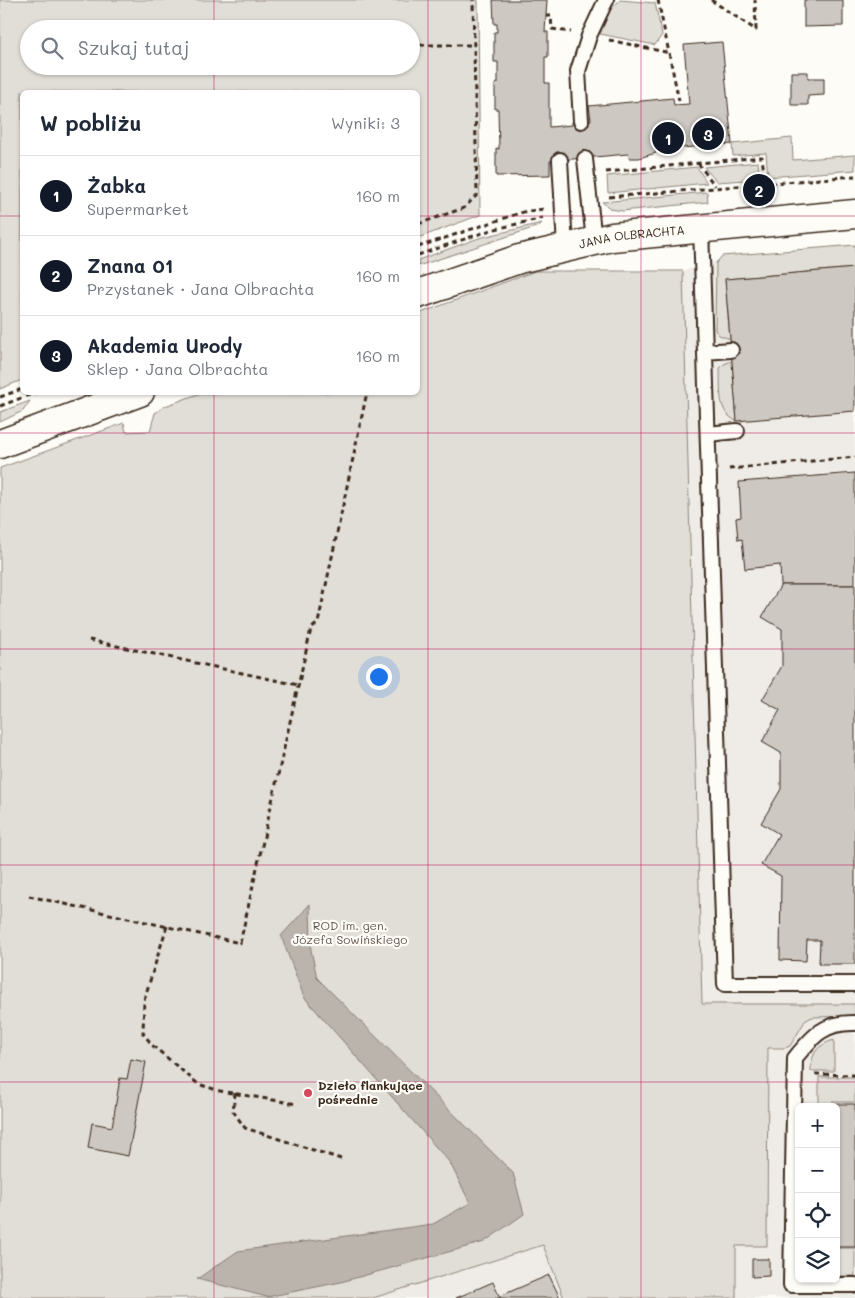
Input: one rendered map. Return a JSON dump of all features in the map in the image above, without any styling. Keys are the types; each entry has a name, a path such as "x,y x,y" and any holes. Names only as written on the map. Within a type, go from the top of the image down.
{"street":[{"name":"JANA OLBRACHTA","path":"420,293 498,265 594,240 701,227 855,214"},
{"path":"0,444 132,395"}],"lane":[{"path":"580,121 578,71 589,36 606,0"},
{"path":"585,159 594,240"},
{"path":"560,160 565,247"},
{"path":"701,227 725,984 855,984"},
{"path":"705,352 731,350"},
{"path":"708,434 737,431"},
{"path":"855,1023 840,1023 814,1034 795,1058 791,1285 855,1285"}],"path":[{"path":"420,223 464,208 477,195 473,0"},
{"path":"658,0 679,101"},
{"path":"711,0 756,30 755,0"},
{"path":"420,45 474,44"},
{"path":"602,172 762,157 765,182"},
{"path":"698,163 715,187"},
{"path":"589,200 765,182 855,176"},
{"path":"420,246 523,212 563,210"},
{"path":"420,254 515,223 563,210"},
{"path":"0,397 20,390"},
{"path":"0,406 29,395"},
{"path":"29,896 240,943 311,630 318,623 366,395"},
{"path":"709,472 855,457"},
{"path":"89,640 298,685"},
{"path":"167,926 144,1000 143,1033 152,1045 198,1084 220,1091 297,1104"},
{"path":"795,1074 855,1075"},
{"path":"234,1093 233,1111 245,1128 341,1160"}],"shaded area":[{"path":"855,249 855,1298 708,1298 683,271 723,259"},
{"path":"310,904 311,950 317,978 513,1173 524,1214 484,1242 341,1282 267,1297 197,1279 238,1251 433,1224 470,1203 450,1163 304,997 281,936"},
{"path":"544,1245 564,1298 373,1298"}],"green space":[{"path":"0,0 478,0 480,215 420,237 420,90 20,90 20,381 0,389"},
{"path":"620,0 655,3 662,35 655,45 600,34 611,9"},
{"path":"792,138 793,160 855,155 855,170 768,177 766,153 733,156 732,144"},
{"path":"758,162 760,179 717,182 704,167"},
{"path":"697,167 707,183 608,193 607,176"},
{"path":"707,192 708,202 622,211 611,209 602,202"},
{"path":"542,223 539,226 420,265 420,259 479,238"},
{"path":"855,245 855,268 725,279 730,339 719,335 715,330 716,263 722,256"},
{"name":"ROD im. gen. Józefa Sowińskiego","path":"535,271 683,271 702,1004 855,1004 855,1016 812,1017 805,1021 790,1046 785,1048 768,1048 767,1246 736,1246 736,1298 564,1298 543,1245 373,1298 0,1298 0,468 124,423 126,432 150,431 155,413 165,406 195,395 420,395 420,313"},
{"path":"732,361 737,421 726,412 720,391 720,368"},
{"path":"30,401 23,411 0,422 0,412"},
{"path":"834,1040 834,1071 811,1071 812,1060 816,1051"},
{"path":"819,1077 855,1077 855,1102 819,1103"},
{"path":"840,1248 855,1248 855,1276 840,1276"}],"building":[{"path":"493,0 547,0 545,32 548,32 548,57 545,57 545,83 549,83 549,127 572,125 572,122 591,120 589,106 673,98 674,105 689,104 684,45 722,42 732,144 656,150 656,153 639,158 629,158 628,154 550,161 550,175 496,176 496,148 499,149 498,109 495,109 495,84 498,83 498,62 494,62 494,32 497,32 497,24 494,24"},
{"path":"804,0 843,0 843,26 804,27"},
{"path":"791,72 808,72 808,78 824,78 824,95 808,96 808,105 791,105"},
{"path":"855,268 855,411 737,421 725,279"},
{"path":"855,473 855,585 781,585 780,565 745,569 742,539 738,540 736,518 741,517 739,482"},
{"path":"781,585 855,585 855,964 819,964 820,940 807,940 806,961 780,960 781,876 761,865 779,834 761,823 781,789 781,753 762,742 780,710 762,700 782,666 782,629 762,617"},
{"path":"131,1059 146,1062 128,1156 88,1148 92,1123 112,1127 120,1078 127,1079"},
{"path":"840,1104 855,1104 855,1247 840,1247"},
{"path":"752,1259 769,1259 769,1276 752,1277"},
{"path":"549,1275 560,1298 500,1298 500,1296"},
{"path":"493,1282 500,1298 456,1298"}],"place":[{"name":"Akademia Urody","path":"708,134"},
{"name":"Żabka","path":"668,138"},
{"name":"Znana 01","path":"759,190"},
{"name":"Dzieło flankujące pośrednie","path":"308,1093"}]}
